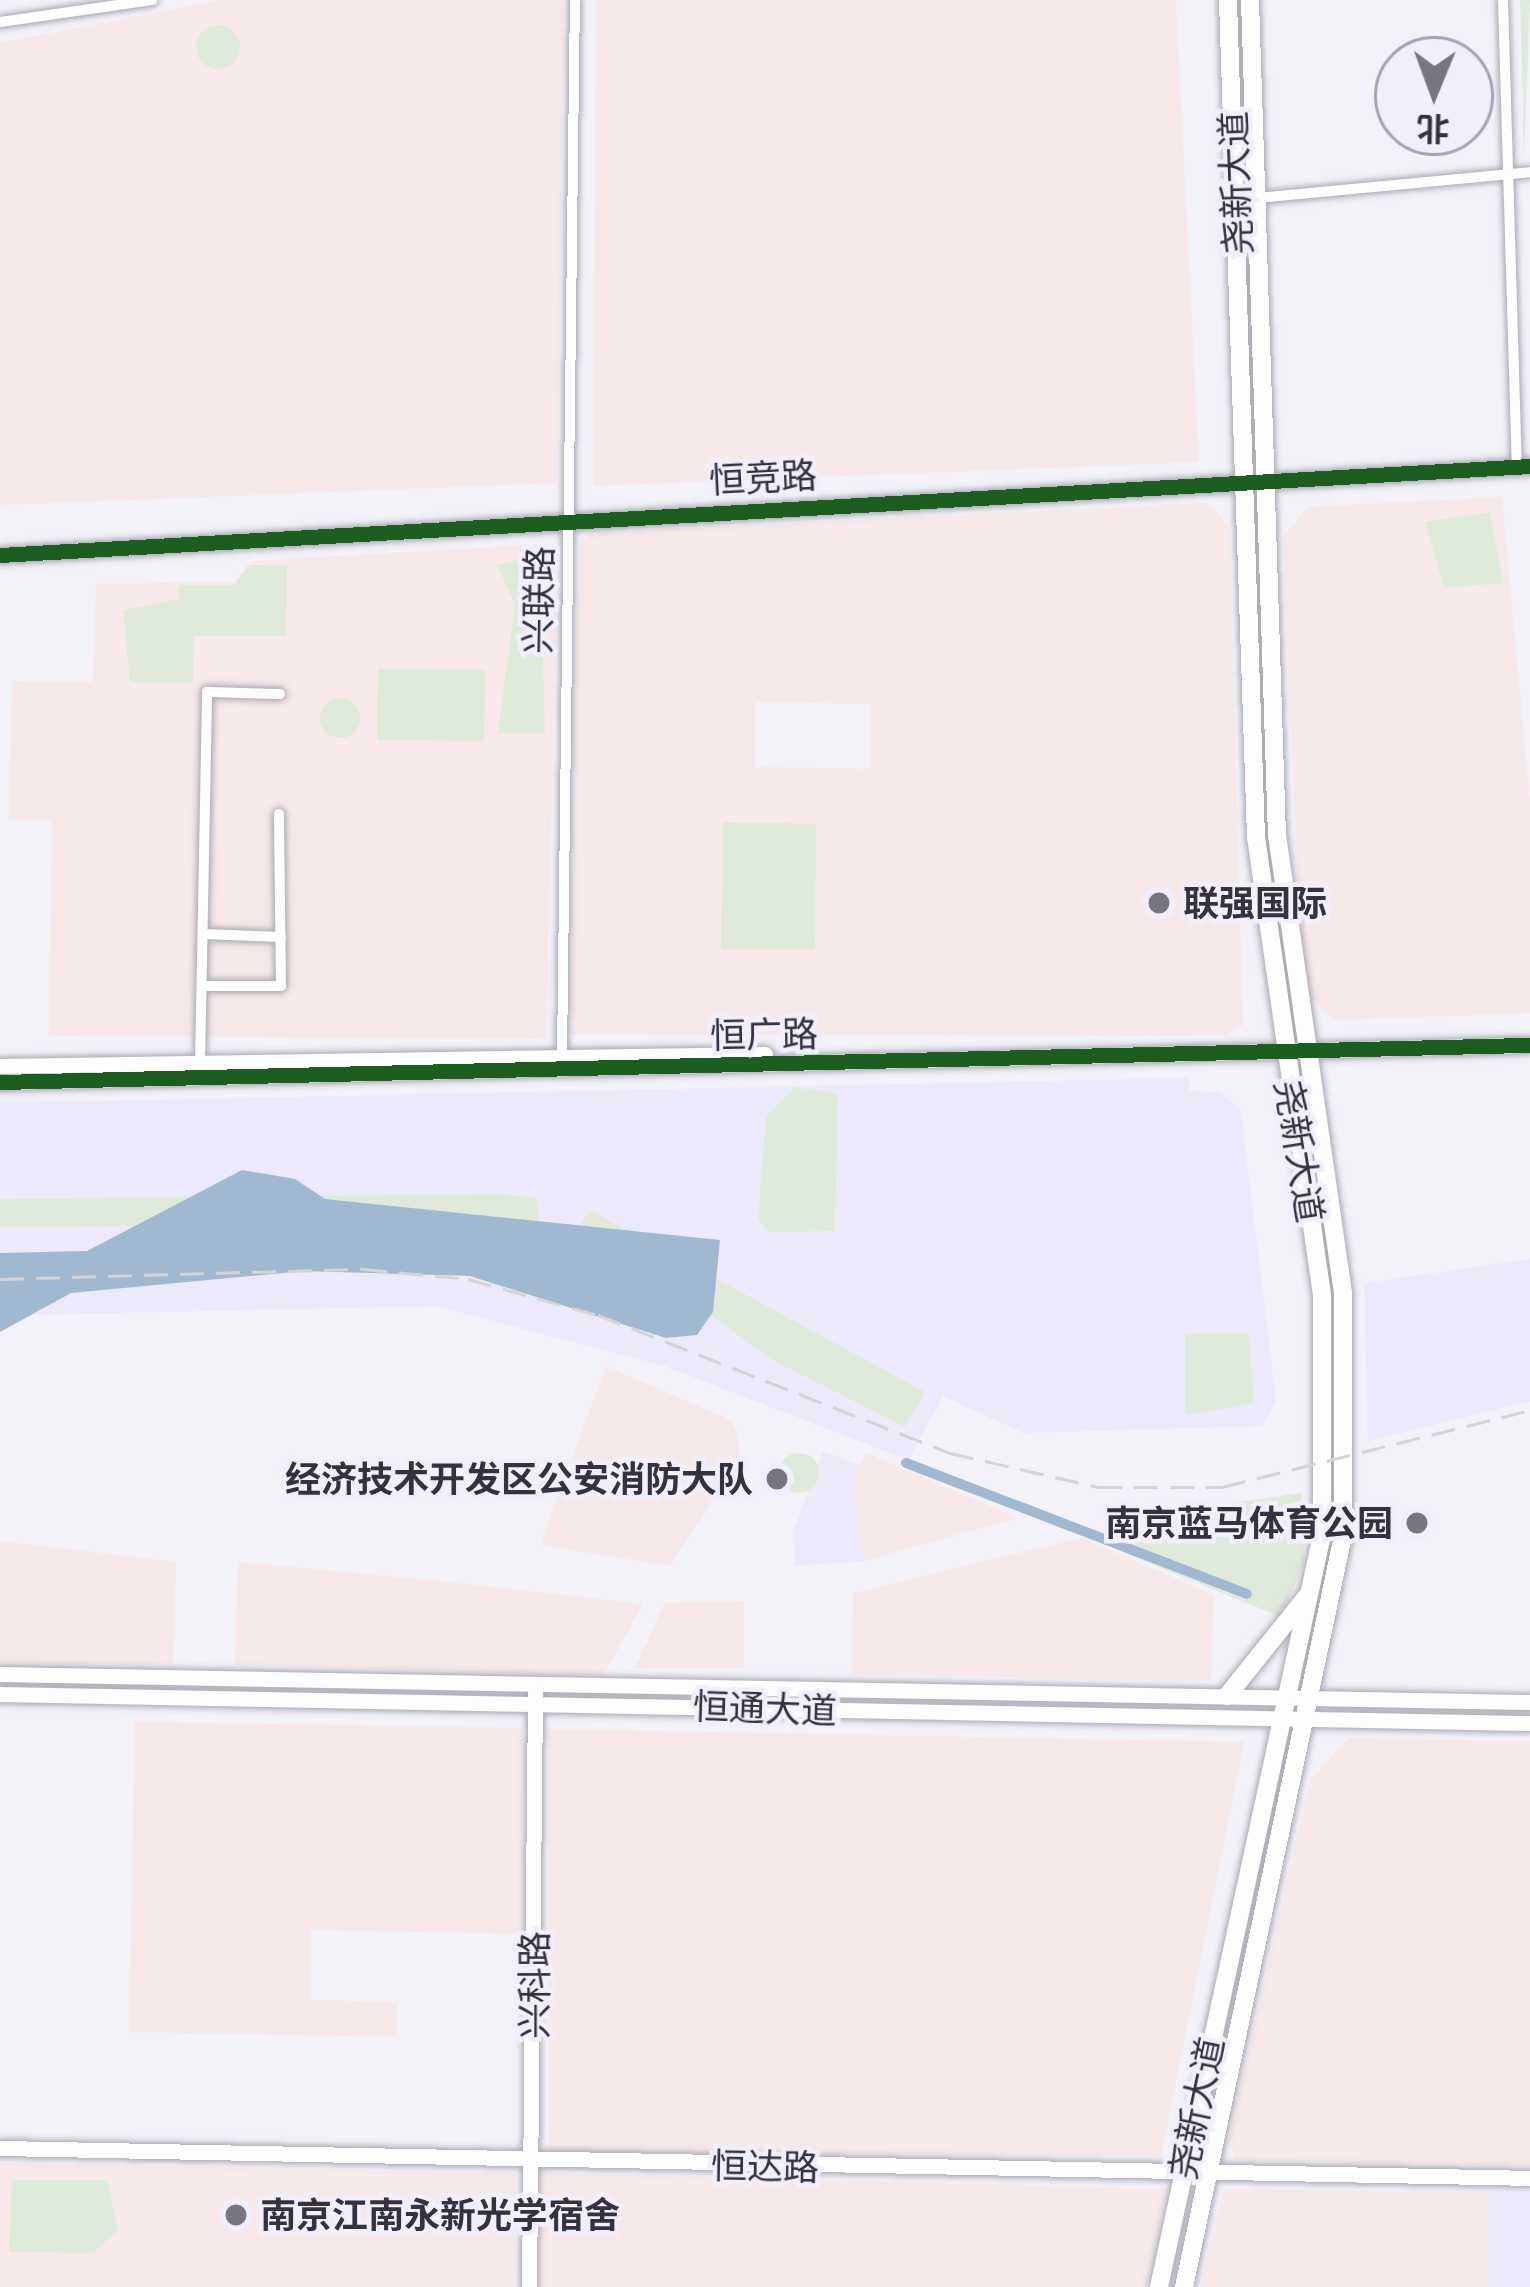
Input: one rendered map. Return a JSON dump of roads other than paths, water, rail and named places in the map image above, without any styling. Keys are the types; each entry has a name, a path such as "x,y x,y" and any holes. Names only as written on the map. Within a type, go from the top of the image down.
{"main road":[{"name":"尧新大道","path":"1184,2287 1343,1537 1346,1380 1256,837 1228,0"},
{"name":"尧新大道","path":"1159,2287 1314,1586 1324,1334 1293,1048 1277,836 1250,0"},
{"path":"1227,1696 1314,1586"}],"street":[{"path":"0,22 152,0"},
{"name":"兴联路","path":"562,1058 575,0"},
{"path":"1503,0 1524,466"},
{"path":"1257,198 1530,172"},
{"name":"恒竞路","path":"0,555 568,517 1524,466"},
{"path":"200,1063 207,692 280,694"},
{"path":"202,986 280,986 279,814"},
{"path":"203,934 281,937"},
{"name":"恒广路","path":"0,1082 1530,1041"},
{"name":"恒广路","path":"0,1066 1293,1048"},
{"name":"恒通大道","path":"0,1674 1530,1702"},
{"name":"兴科路","path":"530,2287 535,1683"},
{"name":"恒通大道","path":"0,1694 536,1702 1282,1722 1530,1723"},
{"name":"恒达路","path":"0,2148 1530,2178"}],"water":[{"path":"242,1170 295,1179 325,1199 720,1240 713,1312 697,1335 666,1338 470,1276 304,1271 71,1293 0,1332 0,1253 87,1251"}],"waterway":[{"path":"906,1463 1247,1594"}],"railway":[{"path":"0,1279 363,1269 468,1279 598,1315 950,1453 1098,1487 1222,1487 1530,1410"}],"place":[{"name":"联强国际","path":"1159,903"},
{"name":"经济技术开发区公安消防大队","path":"777,1479"},
{"name":"南京蓝马体育公园","path":"1417,1523"},
{"name":"南京江南永新光学宿舍","path":"236,2215"}]}
